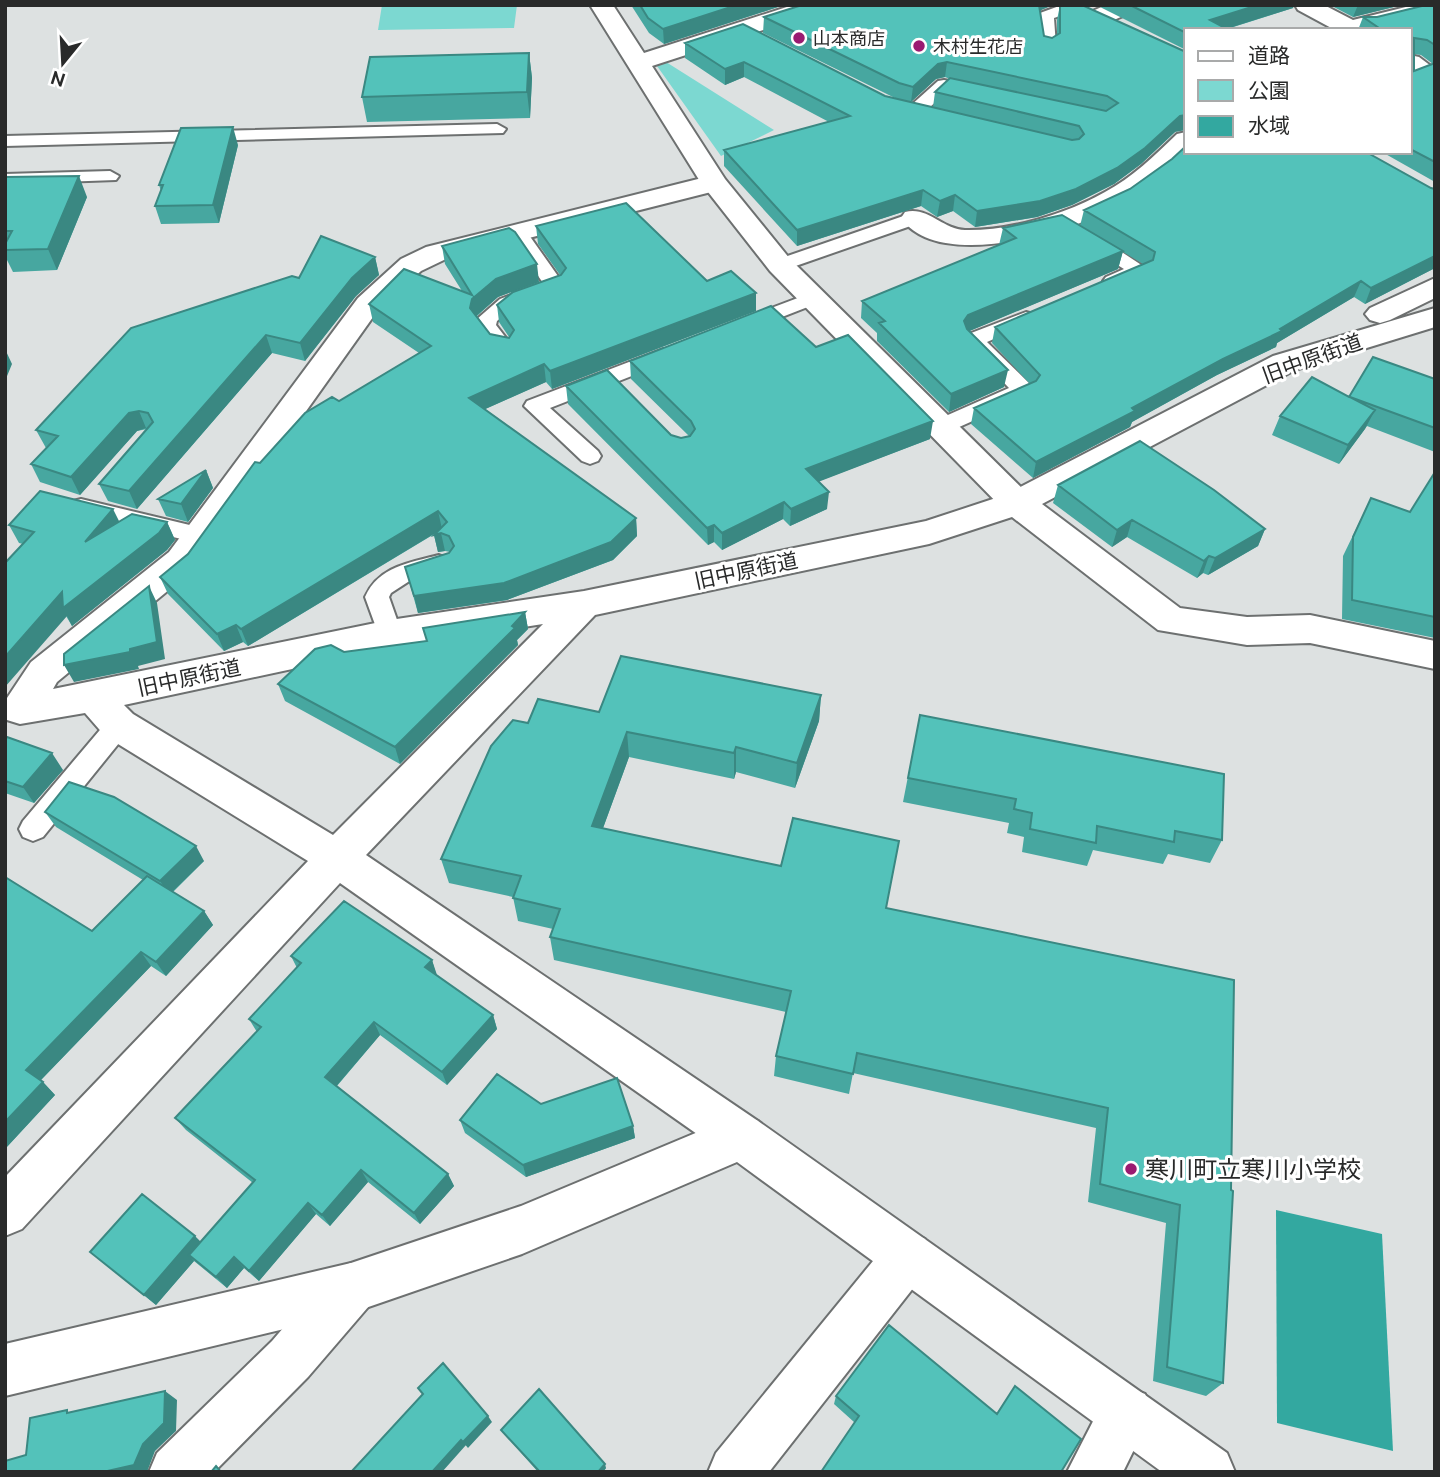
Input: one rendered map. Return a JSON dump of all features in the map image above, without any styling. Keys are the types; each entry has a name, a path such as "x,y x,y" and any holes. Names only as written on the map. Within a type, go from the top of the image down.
{"street":[{"path":"601,5 714,183 780,265 1017,503 1171,620 1247,631 1310,629 1435,655"},
{"path":"638,63 742,30 789,9 817,5"},
{"path":"1096,18 1126,5"},
{"path":"1306,5 1349,28"},
{"path":"1071,6 1119,30"},
{"path":"1355,28 1435,7"},
{"path":"1412,53 1435,48"},
{"path":"1412,63 1423,70 1412,77"},
{"path":"915,218 937,232 970,238 997,235 1056,220 1115,198 1184,142"},
{"path":"198,535 369,304 392,279 411,265 436,253 714,183"},
{"name":"旧中原街道","path":"198,535 181,561 44,672 20,709 93,697 390,634 584,604 929,531 1017,503 1284,363 1424,312 1435,287"},
{"path":"5,1212 337,858 584,604"},
{"path":"93,697 119,725 337,858 741,1137 1208,1472"},
{"path":"5,1370 351,1288 522,1230 741,1137"},
{"path":"735,1472 908,1256"},
{"path":"176,1472 290,1359 351,1288"},
{"path":"1094,1472 1126,1413"}],"lane":[{"path":"1048,46 1046,16 1071,6"},
{"path":"742,30 767,42"},
{"path":"941,118 909,110 944,85 984,93"},
{"path":"5,141 497,129"},
{"path":"5,179 110,176"},
{"path":"780,265 915,218"},
{"path":"1056,220 1139,270 1088,291"},
{"path":"504,348 486,326 487,319 507,303 555,286 517,233"},
{"path":"724,332 811,299"},
{"path":"940,427 1023,390 973,340 1050,307"},
{"path":"590,456 535,406 687,347"},
{"path":"612,376 630,393"},
{"path":"75,505 103,488"},
{"path":"75,505 198,535"},
{"path":"390,634 377,597 381,587 390,578 444,562"},
{"path":"33,829 119,725"}],"green space":[{"path":"382,5 517,5 514,28 378,30"},
{"path":"666,62 774,130 721,156 657,66"}],"water":[{"path":"1276,1210 1382,1234 1393,1451 1277,1423"}],"building":[{"path":"640,5 737,5 663,29 648,18"},
{"path":"802,5 1039,5 1044,36 1052,38 1060,33 1060,5 1082,5 1184,51 1184,115 1117,168 1076,189 1040,201 977,211 955,195 940,201 923,190 797,230 724,150 850,116 744,62 725,69 685,43 743,24 885,96 1072,140 1079,139 1084,134 1079,126 935,92 950,78 1106,111 1118,103 1107,96 947,62 938,64 913,87 899,83 764,17"},
{"path":"1130,5 1258,5 1210,20 1225,28 1184,28 1184,32"},
{"path":"1435,5 1435,45 1427,40 1414,38 1414,71 1435,63 1435,162 1412,150 1412,28 1379,28 1363,17 1377,17"},
{"path":"529,53 527,92 362,97 370,57"},
{"path":"233,127 213,205 155,206 163,185 159,185 181,128"},
{"path":"1184,148 1184,154 1370,154 1435,189 1435,256 1371,288 1361,281 1280,329 1282,331 1223,359 1132,408 1135,411 1036,462 974,408 1036,381 1040,375 995,327 1153,260 1155,252 1084,210 1130,189"},
{"path":"79,176 48,249 5,250 12,231 5,231 5,177"},
{"path":"626,203 707,281 731,271 756,293 550,371 544,364 469,398 636,518 611,542 504,583 414,596 405,567 449,553 454,546 449,536 441,533 434,535 447,522 438,511 241,629 236,625 217,634 160,577 188,554 255,462 260,463 305,413 332,397 339,401 431,346 369,304 404,269 472,295 442,246 509,228 515,232 537,264 496,279 472,299 470,308 490,334 509,338 514,330 497,305 513,292 561,275 566,268 536,226"},
{"path":"1062,215 1123,251 968,315 964,321 967,329 1008,370 951,394 879,323 885,321 862,301 1016,238 1003,228"},
{"path":"321,236 375,257 352,278 300,343 266,335 129,491 99,484 153,422 148,413 129,413 71,477 31,464 58,436 36,430 131,328 292,276 299,278"},
{"path":"771,306 816,347 848,335 933,421 806,469 829,492 791,509 784,502 722,533 714,525 707,528 566,386 607,370 671,435 681,438 690,436 695,429 691,421 630,361"},
{"path":"1373,357 1435,379 1435,428 1350,397 1375,410 1348,445 1280,416 1312,377 1349,397"},
{"path":"1140,441 1214,490 1265,529 1215,558 1209,556 1204,561 1132,520 1117,530 1058,485"},
{"path":"206,470 181,504 158,499"},
{"path":"1435,472 1435,617 1352,600 1353,537 1371,498 1410,512"},
{"path":"40,491 113,509 85,542 132,514 167,522 159,533 63,608 62,592 5,657 5,563 34,532 9,525"},
{"path":"149,586 157,642 130,649 130,652 64,665 64,654"},
{"path":"525,612 512,626 515,628 395,747 278,684 315,649 331,645 344,652 427,641 423,628"},
{"path":"621,656 821,695 797,763 736,747 734,753 627,732 592,826 781,866 793,818 899,841 886,908 1234,980 1233,1191 1223,1383 1167,1367 1180,1205 1100,1184 1108,1108 857,1053 853,1074 776,1056 791,991 550,937 560,909 513,898 521,876 441,859 491,746 513,720 528,723 538,699 599,712"},
{"path":"920,715 1224,774 1222,840 1175,831 1174,842 1097,826 1096,843 1030,829 1032,813 1014,809 1016,799 908,778"},
{"path":"7,737 52,753 23,787 5,781"},
{"path":"69,782 114,797 196,846 160,881 45,812"},
{"path":"147,876 204,911 156,962 141,952 26,1070 43,1082 5,1122 5,877 92,931"},
{"path":"344,901 432,960 425,967 493,1015 442,1072 374,1022 325,1077 448,1174 414,1213 361,1170 322,1215 308,1203 249,1271 234,1257 216,1277 189,1255 255,1180 175,1118 261,1027 249,1019 301,963 291,956"},
{"path":"497,1074 541,1104 617,1078 633,1126 523,1165 460,1120"},
{"path":"142,1194 195,1236 144,1295 90,1252"},
{"path":"889,1325 997,1414 1015,1386 1081,1439 1061,1472 821,1472 859,1416 836,1396"},
{"path":"443,1363 488,1416 463,1442 461,1440 432,1472 351,1472 423,1394 418,1388"},
{"path":"539,1389 605,1464 598,1472 540,1472 501,1430"},
{"path":"165,1391 164,1423 143,1444 134,1465 103,1472 5,1472 5,1461 26,1455 30,1418 67,1410 67,1413"}],"place":[{"name":"山本商店","path":"799,38"},
{"name":"木村生花店","path":"919,46"},
{"name":"寒川町立寒川小学校","path":"1131,1169"}]}
